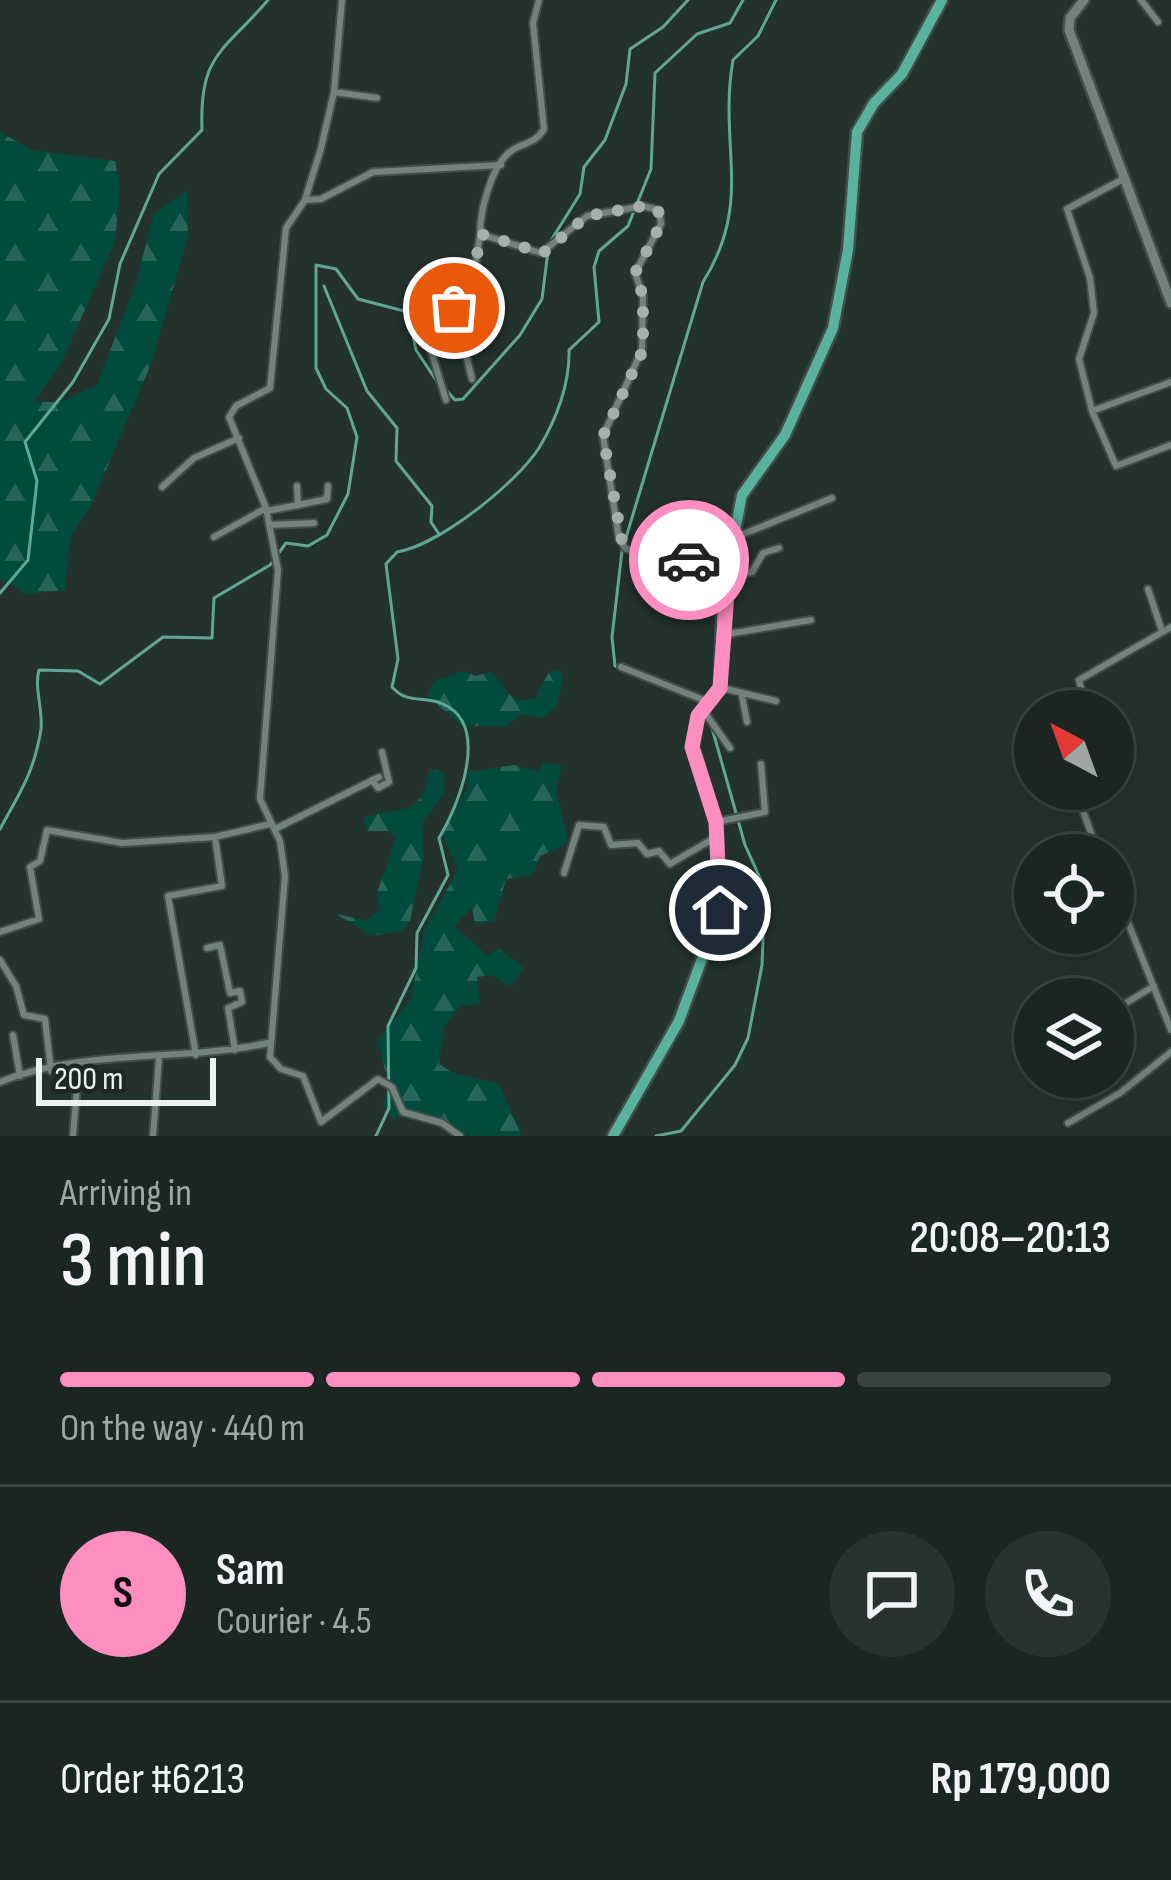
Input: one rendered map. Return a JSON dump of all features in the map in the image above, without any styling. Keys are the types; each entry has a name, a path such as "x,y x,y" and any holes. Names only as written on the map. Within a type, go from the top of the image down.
{"main road":[{"path":"613,1136 679,1021 721,907 716,822 692,747 706,706 720,688 728,571 743,491 785,435 833,328 848,250 857,132 874,103 902,74 942,0"}],"street":[{"path":"342,0 334,92 305,200 286,228 271,388 229,412 266,510 278,586 260,799 285,876 268,1043 272,1064 303,1076 321,1122 378,1079 392,1087 403,1112 442,1123 460,1136"},
{"path":"472,379 459,330 466,323 481,207 501,165 544,129 533,22 539,0"},
{"path":"1084,0 1070,18 1069,31 1171,303"},
{"path":"1141,0 1158,22"},
{"path":"334,92 377,98"},
{"path":"305,200 321,199 373,172 501,165"},
{"path":"1125,178 1067,207 1090,278 1094,313 1079,358 1092,411 1115,466 1171,446"},
{"path":"481,234 543,253 587,216 644,206 658,210 661,224 635,273 643,296 643,350 603,436 619,539 626,549 728,571 752,572 763,553 779,548"},
{"path":"446,400 422,321 466,304"},
{"path":"1092,411 1171,382"},
{"path":"162,487 194,458 239,438"},
{"path":"297,486 298,505"},
{"path":"214,537 266,510 327,500 328,486"},
{"path":"732,538 832,498"},
{"path":"269,525 314,523"},
{"path":"1082,690 1079,680 1167,629 1148,589"},
{"path":"722,635 811,620"},
{"path":"621,668 706,706 730,748"},
{"path":"720,688 776,701"},
{"path":"741,695 747,722"},
{"path":"0,932 39,919 30,867 40,861 47,830 122,844 215,837 272,826 376,779 378,788 389,782 382,752"},
{"path":"716,822 767,810 761,764"},
{"path":"564,873 579,825 604,827 611,845 638,843 647,854 658,851 670,864 716,837"},
{"path":"196,1055 168,896 222,886 215,837"},
{"path":"1134,937 1171,1030"},
{"path":"207,948 220,945 230,993 240,992 242,1002 228,1008 235,1050"},
{"path":"0,960 24,1015 45,1019 51,1071"},
{"path":"1134,998 1154,986"},
{"path":"13,1035 20,1076"},
{"path":"0,1082 79,1062 159,1059 268,1043"},
{"path":"1068,1123 1112,1098 1171,1052"},
{"path":"153,1136 159,1059"},
{"path":"73,1136 79,1062"}],"green space":[{"path":"0,132 32,150 115,161 120,186 115,242 60,366 33,402 60,402 97,385 137,280 153,215 187,190 188,236 151,364 91,505 70,538 65,590 26,594 0,578"},
{"path":"560,670 564,678 555,709 541,718 521,714 507,726 463,726 427,696 433,682 463,671 476,676 490,672 513,697 526,700 535,698 549,672"},
{"path":"544,762 562,766 556,791 569,843 540,856 533,875 506,879 494,921 475,924 472,908 454,926 488,956 498,948 524,968 510,987 491,975 477,977 480,1004 460,1006 444,1027 439,1064 453,1073 499,1084 522,1136 470,1136 425,1115 393,1118 383,1105 389,1088 378,1040 411,998 424,931 458,870 441,831 467,790 467,772 514,765 538,772"},
{"path":"429,769 444,772 444,794 422,823 424,855 410,921 403,930 373,936 336,914 365,920 379,911 378,890 396,838 390,831 366,831 363,818 415,803 422,796"}],"waterway":[{"path":"0,593 28,560 37,481 25,442 73,382 109,319 120,264 159,174 202,130 205,85 217,56 268,0"},
{"path":"550,242 580,194 584,167 605,140 626,84 630,49 663,27 688,0"},
{"path":"376,1136 389,1108 388,1026 416,968 417,933 448,875 439,838 462,787 468,747 457,714 436,701 404,696 392,687 398,659 386,564 397,552 433,538 474,512 539,448 561,401 569,350 599,322 594,267 599,251 628,226 651,169 655,73 697,34 730,23 743,0"},
{"path":"629,674 615,666 612,637 622,551 703,282 727,225 733,60 758,36 776,0"},
{"path":"445,389 455,400 463,399 520,335 542,299 548,251"},
{"path":"0,829 25,782 38,744 39,670 78,671 100,684 163,637 212,638 214,598 270,565 286,543 308,546 327,535 348,494 357,437 347,408 326,389 316,368 316,265 336,269 358,299 408,312 416,350 438,383"},
{"path":"324,286 367,391 397,428 396,461 432,506 431,522 439,534"},
{"path":"656,1136 681,1131 735,1065 748,1038 762,965 765,889 745,845 712,728"}],"way so far":[{"path":"454,308 468,301 481,234 543,253 587,216 644,206 658,210 661,224 635,273 643,296 643,350 603,436 623,546 689,560"}],"route":[{"path":"689,560 729,566 723,591 720,688 698,716 692,747 716,822 720,910"}]}
